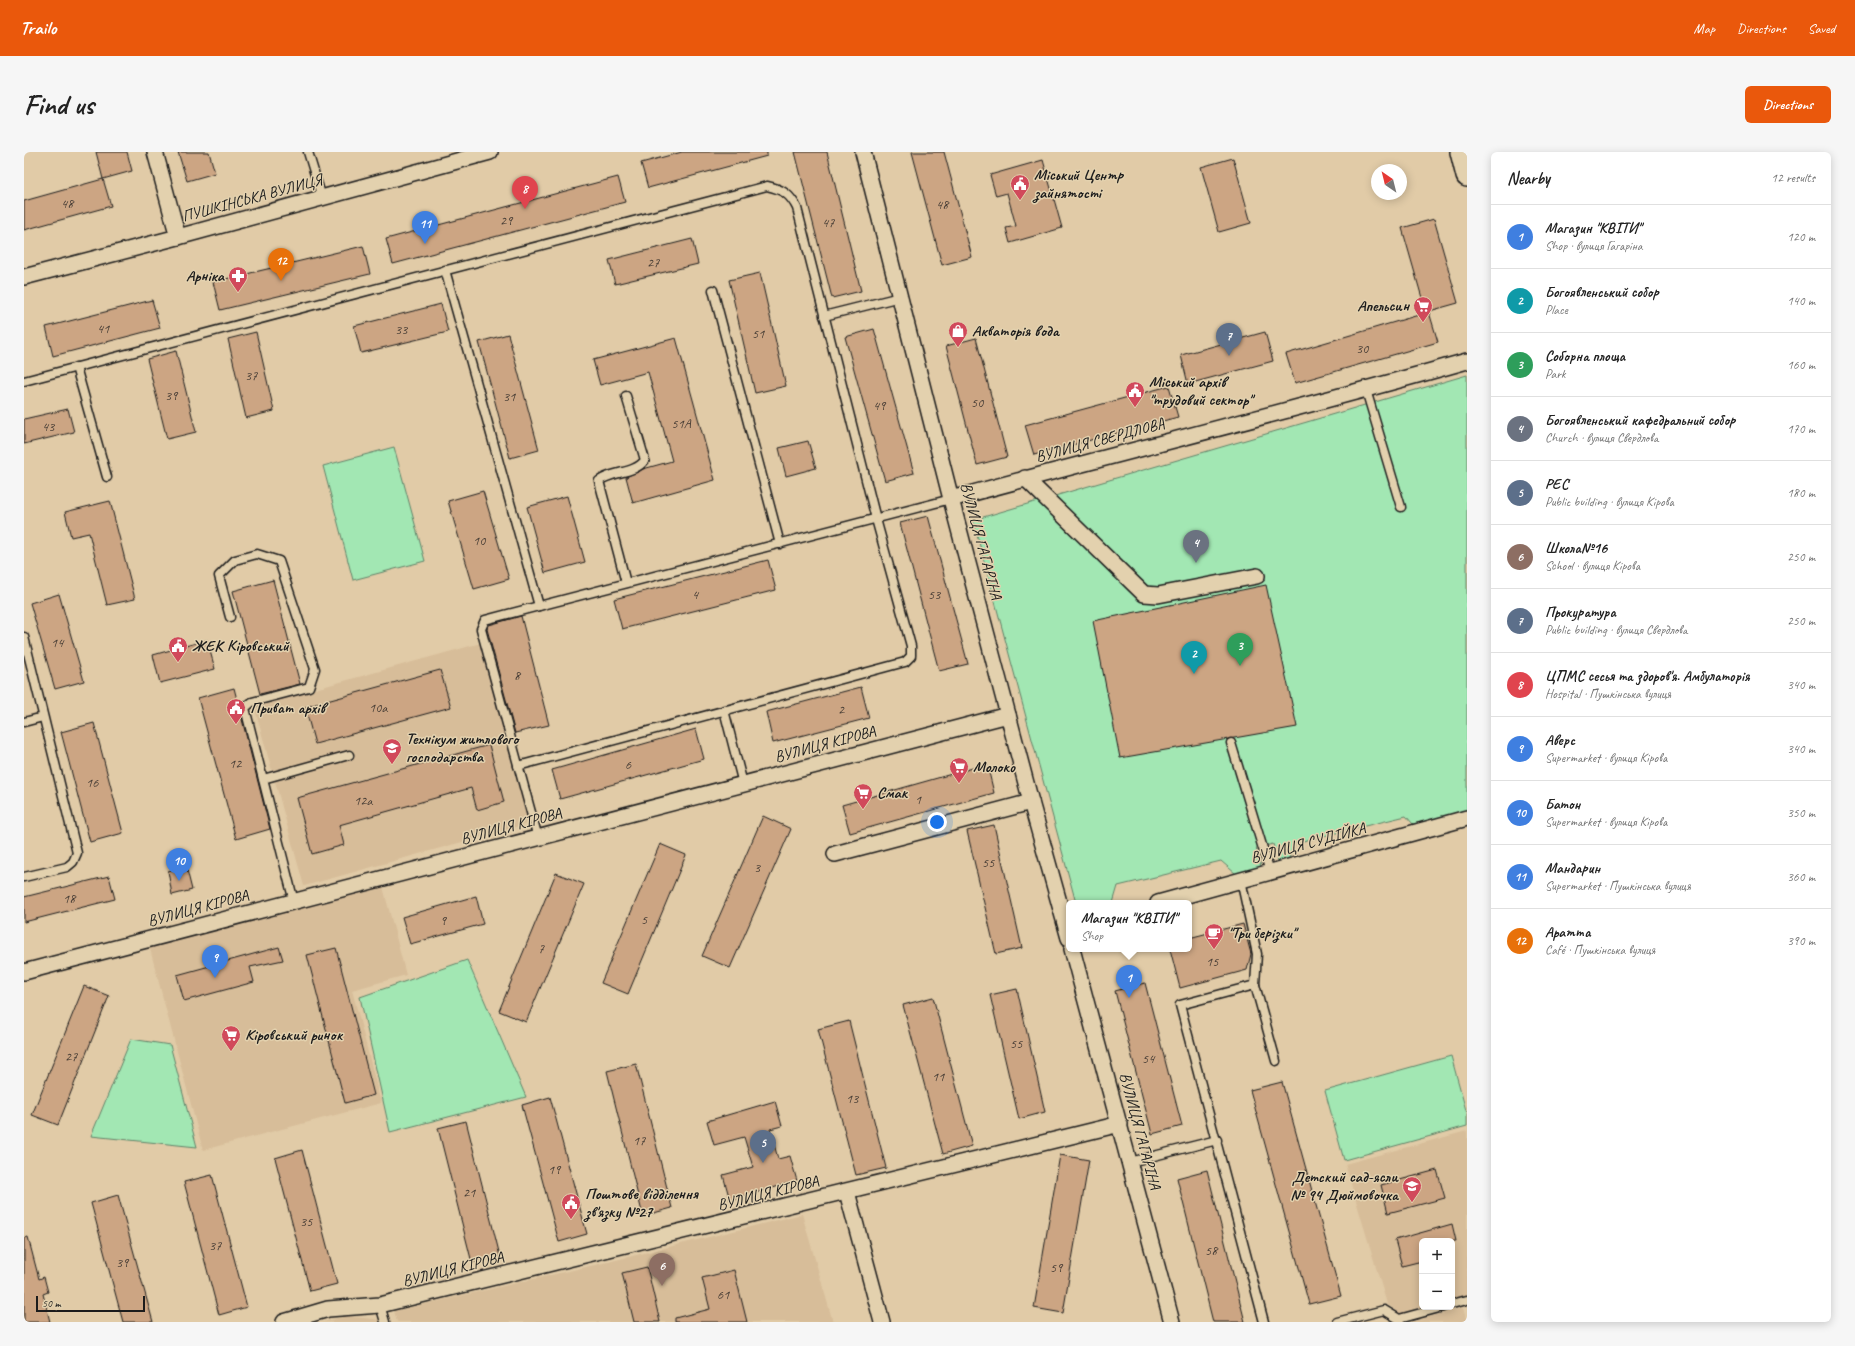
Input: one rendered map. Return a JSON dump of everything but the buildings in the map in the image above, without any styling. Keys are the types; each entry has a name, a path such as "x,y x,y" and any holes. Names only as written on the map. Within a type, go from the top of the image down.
{"street":[{"path":"155,152 178,237"},
{"name":"ВУЛИЦЯ ГАГАРІНА","path":"863,152 951,499 1031,802 1066,924"},
{"path":"1461,152 1467,176"},
{"name":"ПУШКІНСЬКА ВУЛИЦЯ","path":"24,276 178,237 480,153"},
{"name":"ВУЛИЦЯ СВЕРДЛОВА","path":"951,499 1025,478 1366,390 1467,361"},
{"path":"1025,478 1144,594 1158,595 1257,576"},
{"name":"ВУЛИЦЯ КІРОВА","path":"24,972 1008,715"},
{"path":"835,854 1031,802"},
{"name":"ВУЛИЦЯ СУДІЙКА","path":"1169,900 1467,818"},
{"name":"ВУЛИЦЯ ГАГАРІНА","path":"1073,952 1172,1322"},
{"name":"ВУЛИЦЯ КІРОВА","path":"284,1322 328,1309 380,1305 1120,1124"},
{"path":"847,1192 882,1322"}],"lane":[{"path":"308,152 322,198"},
{"path":"24,381 767,186 777,188 788,194 797,208 876,519 911,646 911,656 905,662 518,766"},
{"path":"445,270 539,606"},
{"path":"713,290 780,544"},
{"path":"824,316 900,297"},
{"path":"76,367 108,477"},
{"path":"1366,390 1401,507"},
{"path":"626,396 645,460 636,468 606,476 599,481 626,583"},
{"path":"538,838 481,629 485,620 951,499"},
{"path":"230,617 219,576 234,560 256,554 278,561 315,669 309,687 252,702 245,708 294,902"},
{"path":"24,637 77,853 73,862 67,867 24,877"},
{"path":"724,710 743,784"},
{"path":"24,722 44,717"},
{"path":"1231,743 1270,872"},
{"path":"263,779 349,755"},
{"path":"1241,880 1257,954 1255,985 1276,1061"},
{"path":"1255,985 1180,1006 1217,1140 1264,1322"},
{"path":"1130,1162 1217,1140"},
{"path":"1455,1303 1467,1300"},
{"path":"380,1305 385,1322"},
{"path":"1337,1322 1384,1310 1399,1319 1432,1310"}],"shaded area":[{"name":"Технікум житлового господарства","path":"481,643 530,823 304,886 254,706"},
{"name":"Кіровський ринок","path":"382,883 406,975 352,990 381,1103 203,1150 149,945"},
{"name":"Детский сад-ясли № 94 Дюймовочка","path":"1467,1131 1467,1295 1455,1298 1455,1238 1419,1238 1419,1308 1400,1313 1387,1304 1345,1164"},
{"path":"802,1214 833,1322 397,1322 394,1311 608,1262"},
{"path":"1463,1308 1467,1322 1411,1322"},
{"path":"347,1316 380,1320 380,1322 323,1322"}],"green space":[{"path":"1467,375 1467,812 1413,824 1406,816 1295,843 1289,858 1278,861 1273,844 1256,848 1261,867 1236,874 1221,861 1118,886 1114,900 1075,900 973,520"},
{"path":"394,447 425,561 353,580 323,466"},
{"path":"467,960 526,1097 390,1132 360,997"},
{"path":"131,1039 170,1045 197,1147 91,1136"},
{"path":"1451,1056 1467,1114 1467,1126 1344,1160 1325,1091"}],"place":[{"name":"Міський Центр зайнятості","path":"1020,201"},
{"name":"ЦПМС сесья та здоров'я. Амбулаторія","path":"525,209"},
{"name":"Мандарин","path":"425,244"},
{"name":"Аратта","path":"281,281"},
{"name":"Арніка","path":"238,293"},
{"name":"Апельсин","path":"1423,323"},
{"name":"Акваторія вода","path":"958,348"},
{"name":"Прокуратура","path":"1229,356"},
{"name":"Міський архів \"трудовий сектор\"","path":"1135,408"},
{"name":"Богоявленський кафедральний собор","path":"1196,563"},
{"name":"ЖЕК Кіровський","path":"178,663"},
{"name":"Соборна площа","path":"1240,666"},
{"name":"Богоявленський собор","path":"1194,674"},
{"name":"Приват архів","path":"236,725"},
{"name":"Технікум житлового господарства","path":"392,765"},
{"name":"Молоко","path":"959,784"},
{"name":"Смак","path":"863,810"},
{"name":"Батон","path":"179,881"},
{"name":"\"Три берізки\"","path":"1214,950"},
{"name":"Аверс","path":"215,978"},
{"name":"Магазин \"КВІТИ\"","path":"1129,998"},
{"name":"Кіровський ринок","path":"231,1052"},
{"name":"РЕС","path":"763,1163"},
{"name":"Детский сад-ясли № 94 Дюймовочка","path":"1412,1203"},
{"name":"Поштове відділення зв'язку №27","path":"571,1220"},
{"name":"Школа№16","path":"662,1286"}]}
